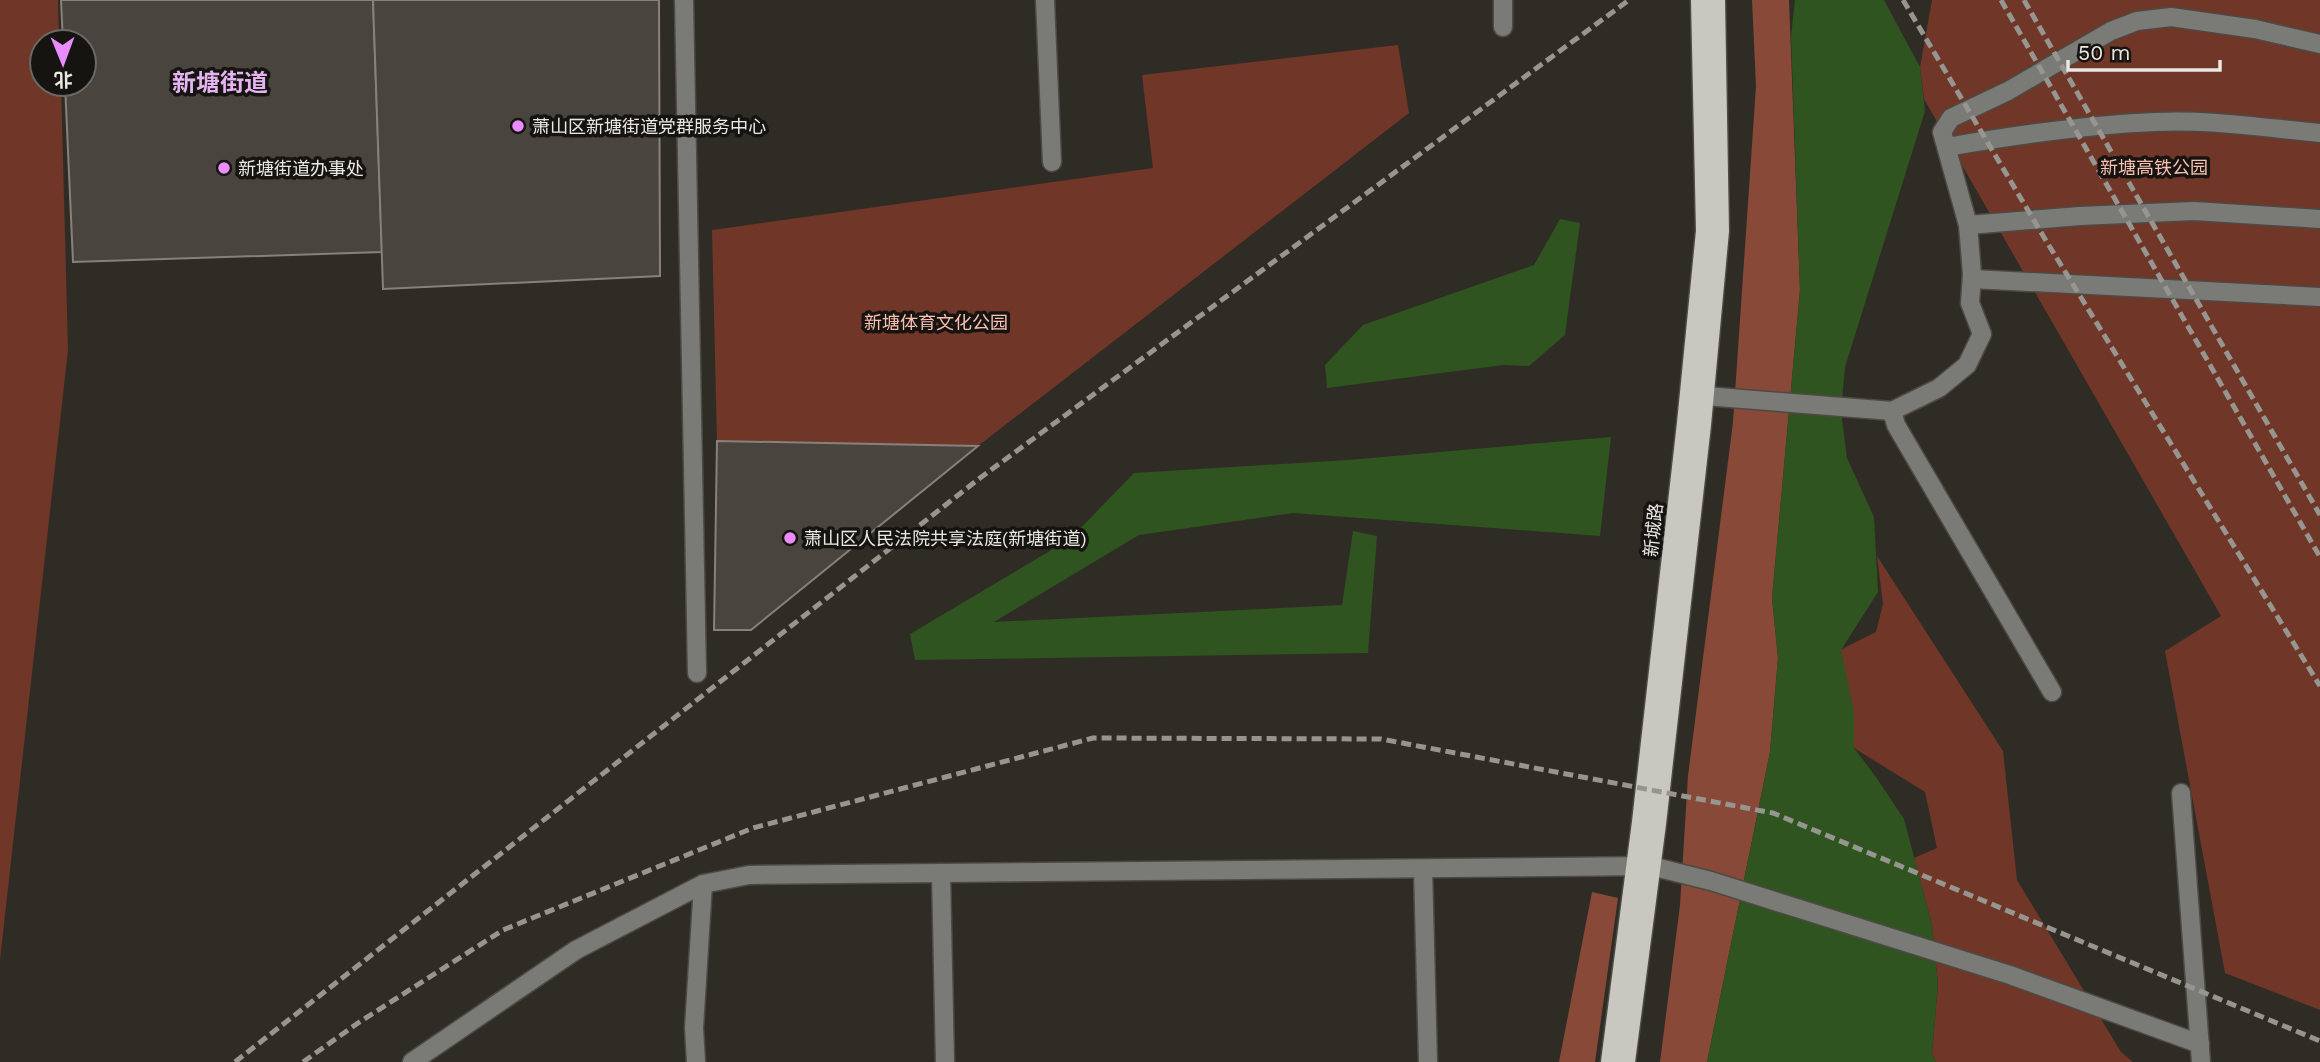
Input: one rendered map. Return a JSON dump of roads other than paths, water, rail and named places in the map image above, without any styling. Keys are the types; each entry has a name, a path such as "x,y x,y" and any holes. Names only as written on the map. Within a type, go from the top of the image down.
{"main road":[{"name":"新城路","path":"1626,1062 1704,231 1700,0"},
{"name":"新城路","path":"1610,1062 1643,867 1705,396 1720,231 1716,0"}],"street":[{"path":"684,0 697,673"},
{"path":"1045,0 1052,162"},
{"path":"1503,0 1503,27"},
{"path":"1705,396 1892,411 1940,388 1967,365 1982,334 1970,303 1972,279 1968,225 1942,132 1951,118 2008,91 2112,31 2137,21 2171,17 2255,29 2320,44"},
{"path":"1947,147 2050,130 2157,122 2209,123 2320,133"},
{"path":"1968,225 2194,211 2320,219"},
{"path":"1972,279 2320,297"},
{"path":"1892,411 1896,425 2052,692"},
{"path":"412,1062 576,950 703,884 749,875 1643,867 1711,881 2010,975 2200,1053 2181,793"},
{"path":"1423,869 1428,1062"},
{"path":"942,873 945,1062"},
{"path":"696,1062 694,1028 703,884"}],"railway":[{"path":"235,1062 980,478 1629,0"},
{"path":"1903,0 2045,239 2320,686"},
{"path":"2001,0 2320,557"},
{"path":"2024,0 2320,515"},
{"path":"303,1062 358,1023 503,930 753,828 1093,738 1381,739 1773,813 2320,1041"}],"place":[{"name":"萧山区新塘街道党群服务中心","path":"518,126"},
{"name":"新塘街道办事处","path":"224,168"},
{"name":"萧山区人民法院共享法庭(新塘街道)","path":"790,538"}],"district":[{"name":"新塘街道","path":"220,83"}],"park label":[{"name":"新塘高铁公园","path":"2154,167"},
{"name":"新塘体育文化公园","path":"936,322"}]}
